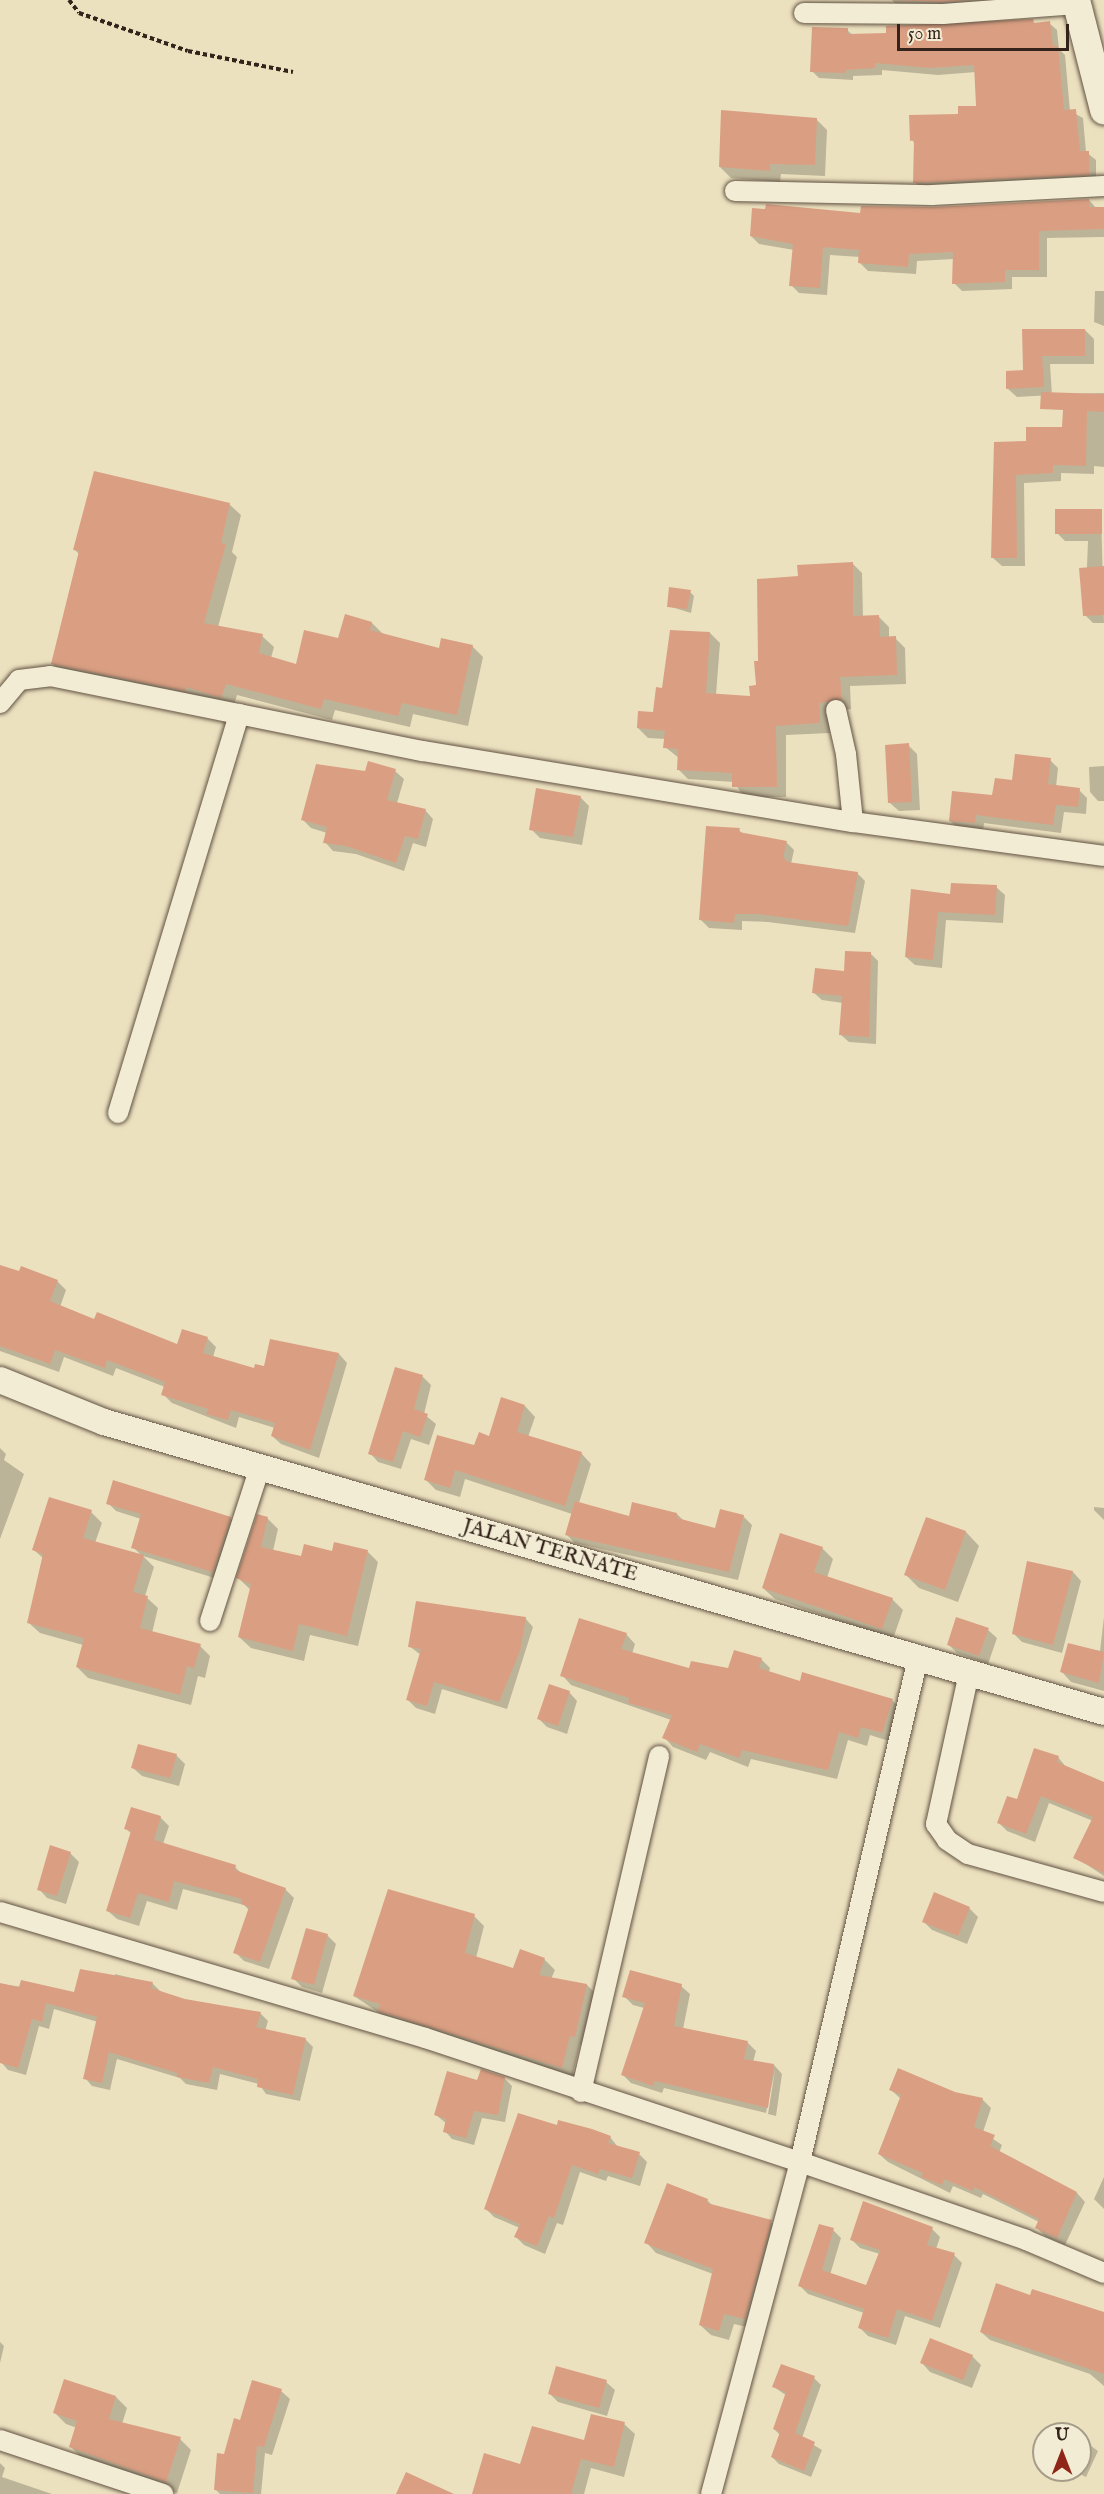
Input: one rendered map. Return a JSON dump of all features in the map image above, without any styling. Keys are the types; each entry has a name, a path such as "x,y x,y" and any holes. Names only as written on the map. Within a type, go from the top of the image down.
{"main road":[{"path":"1077,2 1104,110"}],"street":[{"path":"804,13 943,14 1077,2"},
{"path":"735,191 932,195 1104,186"},
{"path":"0,703 19,680 40,675 423,751 853,822 1104,856"},
{"path":"836,710 846,754 853,822"},
{"path":"118,1113 238,714"},
{"name":"JALAN TERNATE","path":"0,1380 104,1422 1104,1712"},
{"path":"210,1621 260,1467"},
{"path":"711,2494 800,2162 918,1658"},
{"path":"969,1673 936,1824 947,1840 968,1854 1104,1892"},
{"path":"581,2092 659,1756"},
{"path":"0,1912 425,2038 581,2092 800,2162 1026,2240 1104,2273"},
{"path":"0,2440 163,2494"}],"path":[{"path":"69,0 79,13 188,51 293,72"}],"building":[{"path":"891,0 969,0 943,2"},
{"path":"1033,19 1034,23 1050,21 1053,46 1058,46 1064,110 1076,109 1080,151 1089,151 1089,175 913,183 914,140 910,141 909,115 958,114 958,106 976,106 974,65 929,68 875,63 875,68 846,70 846,73 810,72 812,27 848,28 848,34 886,33 886,26"},
{"path":"721,110 817,118 815,165 770,164 770,171 719,167"},
{"path":"1089,199 1089,207 1104,207 1104,229 1039,231 1039,270 1005,270 1005,282 952,284 953,252 909,254 908,267 858,263 859,250 823,247 820,288 789,286 793,244 750,236 752,208 765,209 766,204 860,213 861,206 933,207"},
{"path":"1022,329 1085,329 1085,356 1042,356 1044,387 1006,389 1006,371 1023,370"},
{"path":"1041,392 1104,394 1104,412 1087,411 1086,466 1053,465 1053,473 1016,475 1017,558 991,558 994,442 1026,441 1026,427 1062,427 1063,410 1040,409"},
{"path":"94,471 230,503 221,543 226,544 204,623 263,634 259,653 296,664 304,630 338,638 345,614 372,622 370,630 439,648 441,638 473,645 457,715 402,703 398,716 324,699 321,709 226,684 221,698 186,687 185,691 51,664 79,551 73,550"},
{"path":"1055,509 1102,509 1102,534 1055,534"},
{"path":"853,562 853,616 879,615 880,637 896,636 897,675 840,677 842,700 819,703 820,723 776,726 777,787 732,787 732,773 677,770 678,749 663,748 665,731 637,728 638,711 653,712 656,687 662,688 670,630 710,632 706,693 750,696 749,686 756,685 754,661 758,661 757,579 798,576 797,565"},
{"path":"1104,566 1104,615 1083,616 1079,568"},
{"path":"669,587 691,590 687,609 667,607"},
{"path":"909,743 912,802 888,803 885,745"},
{"path":"1015,754 1051,758 1048,784 1080,788 1078,807 1056,805 1053,825 976,815 975,823 949,821 952,791 992,795 995,778 1012,780"},
{"path":"368,761 396,769 387,800 426,809 418,839 405,836 396,863 346,846 323,843 327,827 301,820 316,764 365,771"},
{"path":"536,788 581,796 573,837 529,830"},
{"path":"706,826 740,828 739,832 787,841 783,857 788,862 858,872 848,926 759,914 735,914 734,923 699,920"},
{"path":"951,883 997,885 995,915 938,912 933,960 905,957 911,889 950,894"},
{"path":"845,951 871,952 869,1037 839,1035 842,996 812,993 815,968 844,971"},
{"path":"0,1265 19,1271 21,1266 58,1280 50,1301 94,1319 97,1312 177,1344 182,1329 208,1337 203,1353 254,1368 255,1364 264,1366 270,1339 339,1353 310,1450 271,1436 275,1423 231,1410 228,1420 206,1414 208,1409 161,1395 165,1382 107,1360 105,1368 55,1350 50,1364 0,1346"},
{"path":"395,1367 423,1375 414,1409 428,1414 420,1437 403,1431 393,1462 368,1454"},
{"path":"501,1397 525,1405 517,1432 582,1452 565,1506 455,1470 450,1488 424,1480 437,1435 474,1445 479,1432 489,1436"},
{"path":"113,1480 231,1517 213,1572 131,1548 141,1514 106,1504"},
{"path":"49,1497 92,1510 83,1538 144,1555 133,1592 148,1596 140,1628 201,1644 194,1668 187,1666 180,1695 76,1667 84,1638 27,1623 43,1554 32,1550"},
{"path":"575,1501 629,1516 632,1502 677,1513 677,1518 715,1528 720,1509 744,1515 729,1572 565,1535"},
{"path":"257,1514 268,1517 261,1547 301,1556 304,1544 332,1551 334,1542 368,1550 347,1636 299,1624 293,1651 238,1637 251,1584 236,1578"},
{"path":"926,1517 966,1531 945,1590 904,1575"},
{"path":"780,1533 823,1547 814,1572 893,1598 882,1629 762,1588"},
{"path":"1027,1561 1073,1571 1053,1645 1012,1634"},
{"path":"416,1601 526,1617 520,1651 499,1702 434,1682 427,1706 406,1700 421,1649 408,1647"},
{"path":"956,1617 989,1628 979,1656 947,1645"},
{"path":"579,1618 627,1633 621,1649 689,1668 691,1661 728,1668 734,1650 762,1658 759,1668 800,1681 802,1672 893,1699 882,1733 861,1727 858,1738 839,1732 828,1770 742,1750 739,1758 700,1744 697,1752 662,1738 672,1715 628,1703 629,1698 560,1676"},
{"path":"1068,1643 1104,1652 1099,1683 1060,1672"},
{"path":"549,1684 570,1691 558,1726 537,1719"},
{"path":"138,1744 177,1754 170,1778 131,1768"},
{"path":"1034,1748 1059,1756 1057,1762 1104,1782 1104,1873 1073,1858 1093,1817 1041,1796 1026,1834 997,1823 1007,1796 1017,1799"},
{"path":"131,1807 161,1816 154,1840 236,1865 235,1870 286,1888 260,1962 233,1953 249,1907 241,1904 242,1899 174,1881 169,1902 138,1893 130,1918 106,1911 131,1831 124,1829"},
{"path":"50,1845 71,1852 57,1896 37,1890"},
{"path":"388,1889 475,1914 465,1953 513,1968 520,1949 545,1958 539,1975 587,1984 575,2037 570,2036 562,2068 378,2011 380,2004 353,1996"},
{"path":"934,1892 970,1907 958,1936 922,1922"},
{"path":"306,1928 328,1934 314,1985 291,1979"},
{"path":"80,1969 153,1982 151,1988 185,1999 261,2012 256,2027 306,2038 293,2095 257,2087 258,2079 213,2067 209,2083 177,2077 177,2073 109,2052 102,2083 83,2079 97,2017 46,2003 42,2022 32,2019 18,2068 0,2063 0,1983 19,1987 21,1980 74,1992"},
{"path":"630,1970 682,1984 674,2026 748,2041 744,2059 774,2064 768,2108 655,2081 653,2086 621,2075 645,2003 622,1997"},
{"path":"898,2068 955,2092 983,2098 974,2127 995,2135 990,2146 1077,2192 1057,2238 1035,2228 1039,2219 974,2187 973,2191 944,2179 942,2185 921,2177 923,2173 878,2154 901,2095 889,2090"},
{"path":"481,2069 505,2077 498,2115 474,2111 466,2138 443,2132 446,2119 434,2115 447,2071 477,2080"},
{"path":"518,2113 557,2125 558,2120 592,2129 611,2136 608,2143 640,2152 632,2178 600,2169 598,2174 572,2165 554,2218 549,2216 537,2246 514,2237 520,2224 484,2209"},
{"path":"667,2183 708,2199 707,2203 772,2220 745,2319 724,2314 719,2331 699,2325 713,2269 644,2243"},
{"path":"863,2201 933,2227 927,2245 955,2253 932,2321 897,2309 888,2338 858,2328 864,2309 798,2286 819,2224 834,2228 822,2270 866,2285 880,2250 850,2240"},
{"path":"996,2283 1030,2295 1032,2289 1104,2312 1104,2374 980,2332"},
{"path":"930,2338 973,2355 963,2380 920,2363"},
{"path":"781,2364 815,2376 795,2433 815,2442 804,2471 771,2457 780,2432 773,2429 786,2392 772,2387"},
{"path":"556,2366 607,2380 599,2408 548,2394"},
{"path":"64,2379 116,2396 109,2419 181,2437 166,2482 69,2447 77,2421 53,2413"},
{"path":"252,2380 282,2389 264,2447 257,2446 253,2493 214,2490 217,2453 224,2454 234,2418 240,2420"},
{"path":"591,2414 625,2422 614,2467 581,2459 571,2494 472,2494 484,2453 520,2464 532,2426 584,2440"},
{"path":"406,2472 454,2494 396,2494"}]}
